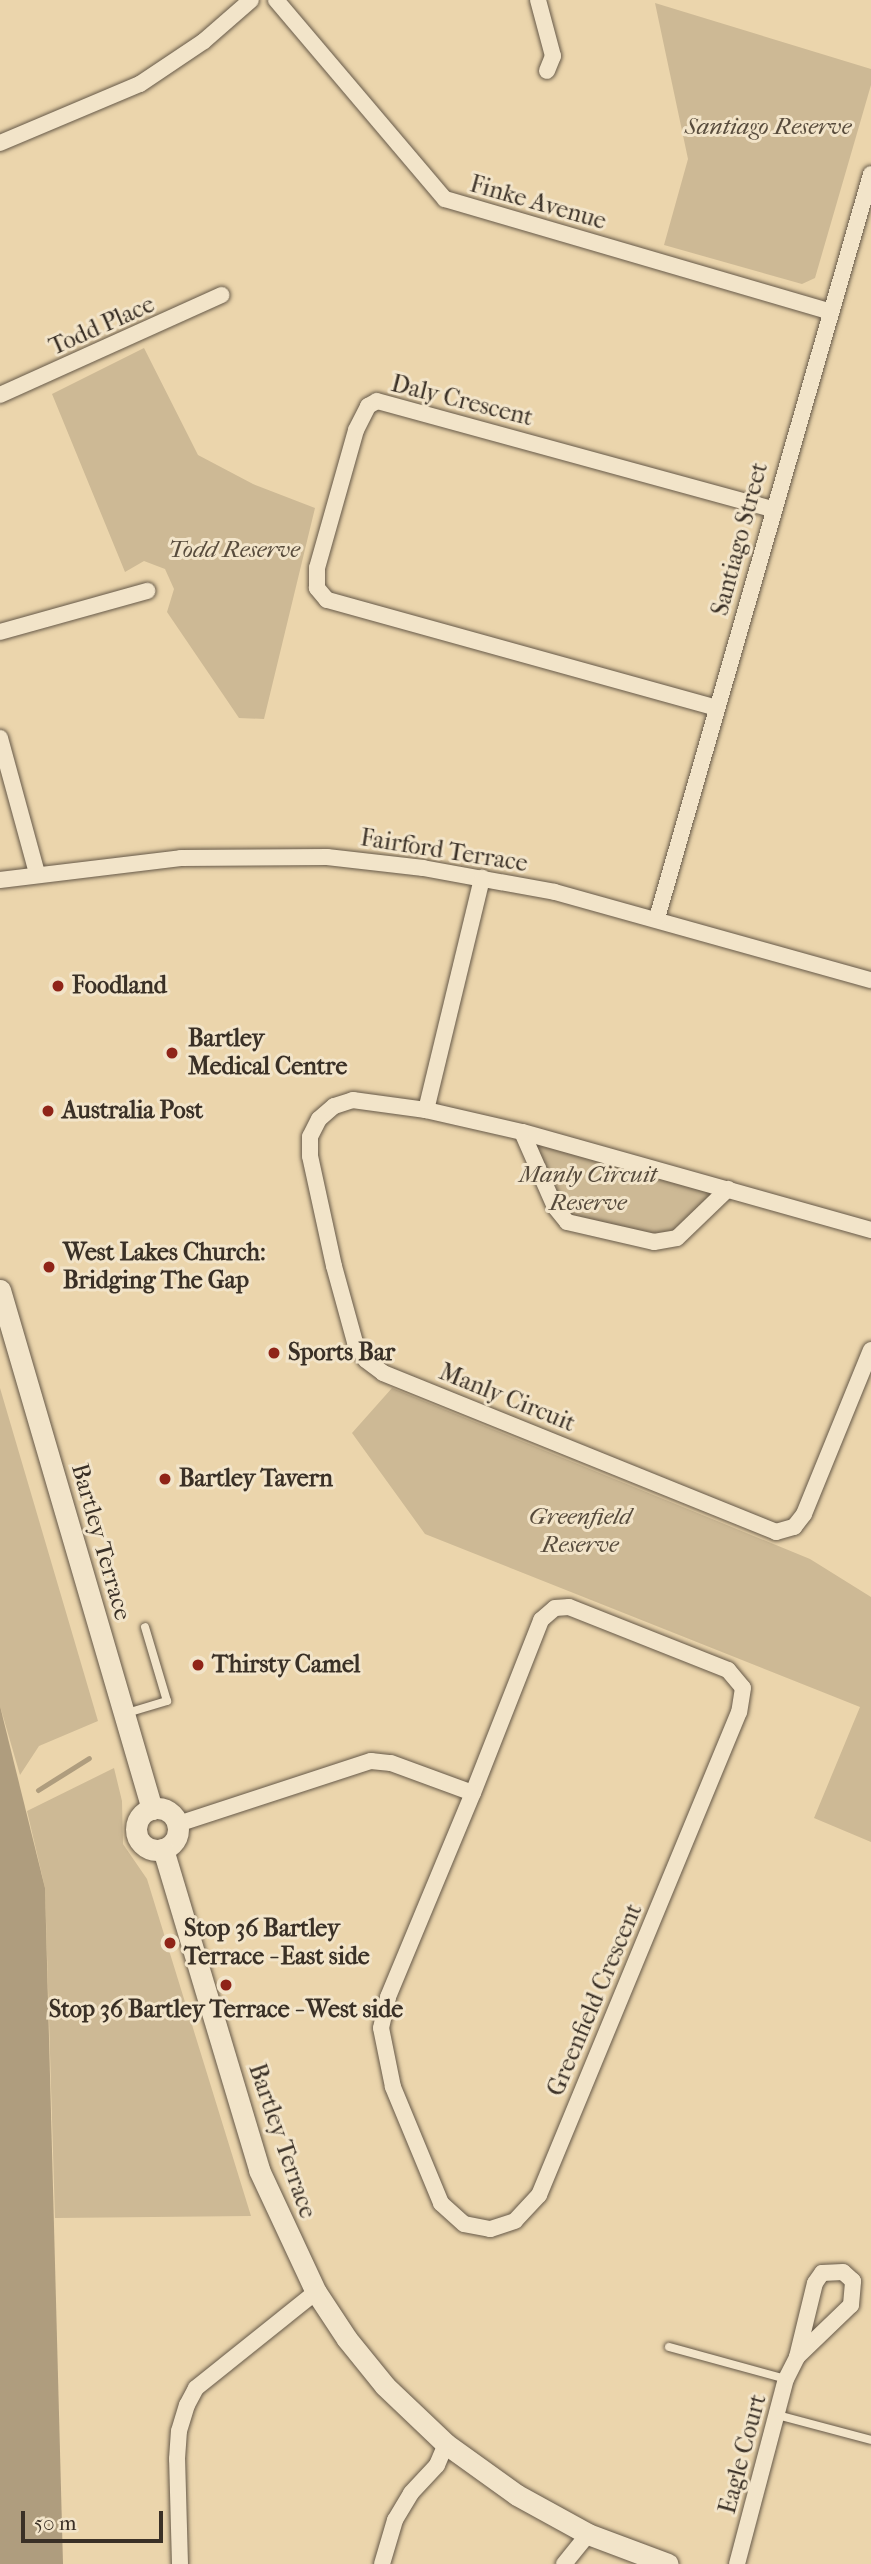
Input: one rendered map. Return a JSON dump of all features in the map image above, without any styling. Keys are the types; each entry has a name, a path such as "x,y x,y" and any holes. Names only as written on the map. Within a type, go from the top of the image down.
{"street":[{"path":"0,143 140,84 204,41 251,0"},
{"name":"Finke Avenue","path":"276,0 445,199 829,311"},
{"path":"538,0 553,56 547,71"},
{"name":"Santiago Street","path":"657,918 771,509 870,183"},
{"name":"Todd Place","path":"0,395 221,295"},
{"name":"Daly Crescent","path":"717,708 327,600 317,588 317,568 356,430 368,406 377,401 771,509"},
{"path":"0,632 147,591"},
{"path":"0,738 37,873"},
{"name":"Fairford Terrace","path":"0,880 37,873 181,858 299,857 482,878 657,918 871,980"},
{"path":"426,1110 482,878"},
{"name":"Manly Circuit","path":"871,1230 522,1132 426,1110 353,1100 334,1106 319,1119 310,1137 310,1156 355,1342 366,1360 383,1373 776,1532 794,1527 804,1514 871,1350"},
{"path":"522,1132 555,1207 567,1222 654,1242 677,1238 728,1189"},
{"name":"Bartley Terrace","path":"0,1290 152,1809"},
{"name":"Greenfield Crescent","path":"569,1607 728,1670 743,1688 739,1712 539,2195 515,2221 490,2229 464,2224 441,2203 393,2087 381,2028 388,1997 473,1793 541,1620 555,1608 569,1607"},
{"path":"178,1824 371,1761 391,1763 473,1793"},
{"path":"152,1809 165,1809 178,1824 177,1837 163,1849 147,1847 138,1837 141,1816 152,1809"},
{"name":"Bartley Terrace","path":"163,1849 259,2170 316,2292 385,2386 446,2444 517,2495 588,2534 668,2564"},
{"name":"Eagle Court","path":"737,2564 786,2379 797,2357 815,2283 822,2273 843,2272 853,2281 851,2305 797,2357"},
{"path":"180,2564 179,2431 187,2405 196,2388 316,2292"},
{"path":"382,2564 395,2520 411,2493 437,2466 446,2444"},
{"path":"564,2564 588,2534"}],"lane":[{"path":"124,1714 167,1701 145,1627"},
{"path":"669,2347 786,2379"},
{"path":"777,2415 871,2440"}],"green space":[{"name":"Santiago Reserve","path":"655,3 871,69 871,85 815,278 802,284 664,245 688,159"},
{"name":"Todd Reserve","path":"144,348 198,455 253,484 315,508 264,719 239,718 167,612 174,589 165,569 144,561 125,572 52,394"},
{"name":"Manly Circuit Reserve","path":"522,1132 728,1189 677,1238 567,1222"},
{"path":"0,1388 98,1721 39,1746 20,1775 0,1706"},
{"name":"Greenfield Reserve","path":"392,1388 810,1559 871,1597 871,1842 814,1818 860,1707 425,1534 352,1433"},
{"path":"114,1768 122,1801 123,1844 147,1879 251,2216 55,2218 45,1888 27,1811"}],"shaded area":[{"path":"0,1706 45,1888 63,2564 0,2564"}],"waterway":[{"path":"38,1790 89,1758"}],"place":[{"name":"Foodland","path":"58,986"},
{"name":"Bartley Medical Centre","path":"172,1053"},
{"name":"Australia Post","path":"48,1111"},
{"name":"West Lakes Church: Bridging The Gap","path":"49,1267"},
{"name":"Sports Bar","path":"274,1353"},
{"name":"Bartley Tavern","path":"165,1479"},
{"name":"Thirsty Camel","path":"198,1665"},
{"name":"Stop 36 Bartley Terrace - East side","path":"170,1943"},
{"name":"Stop 36 Bartley Terrace - West side","path":"226,1985"}]}
